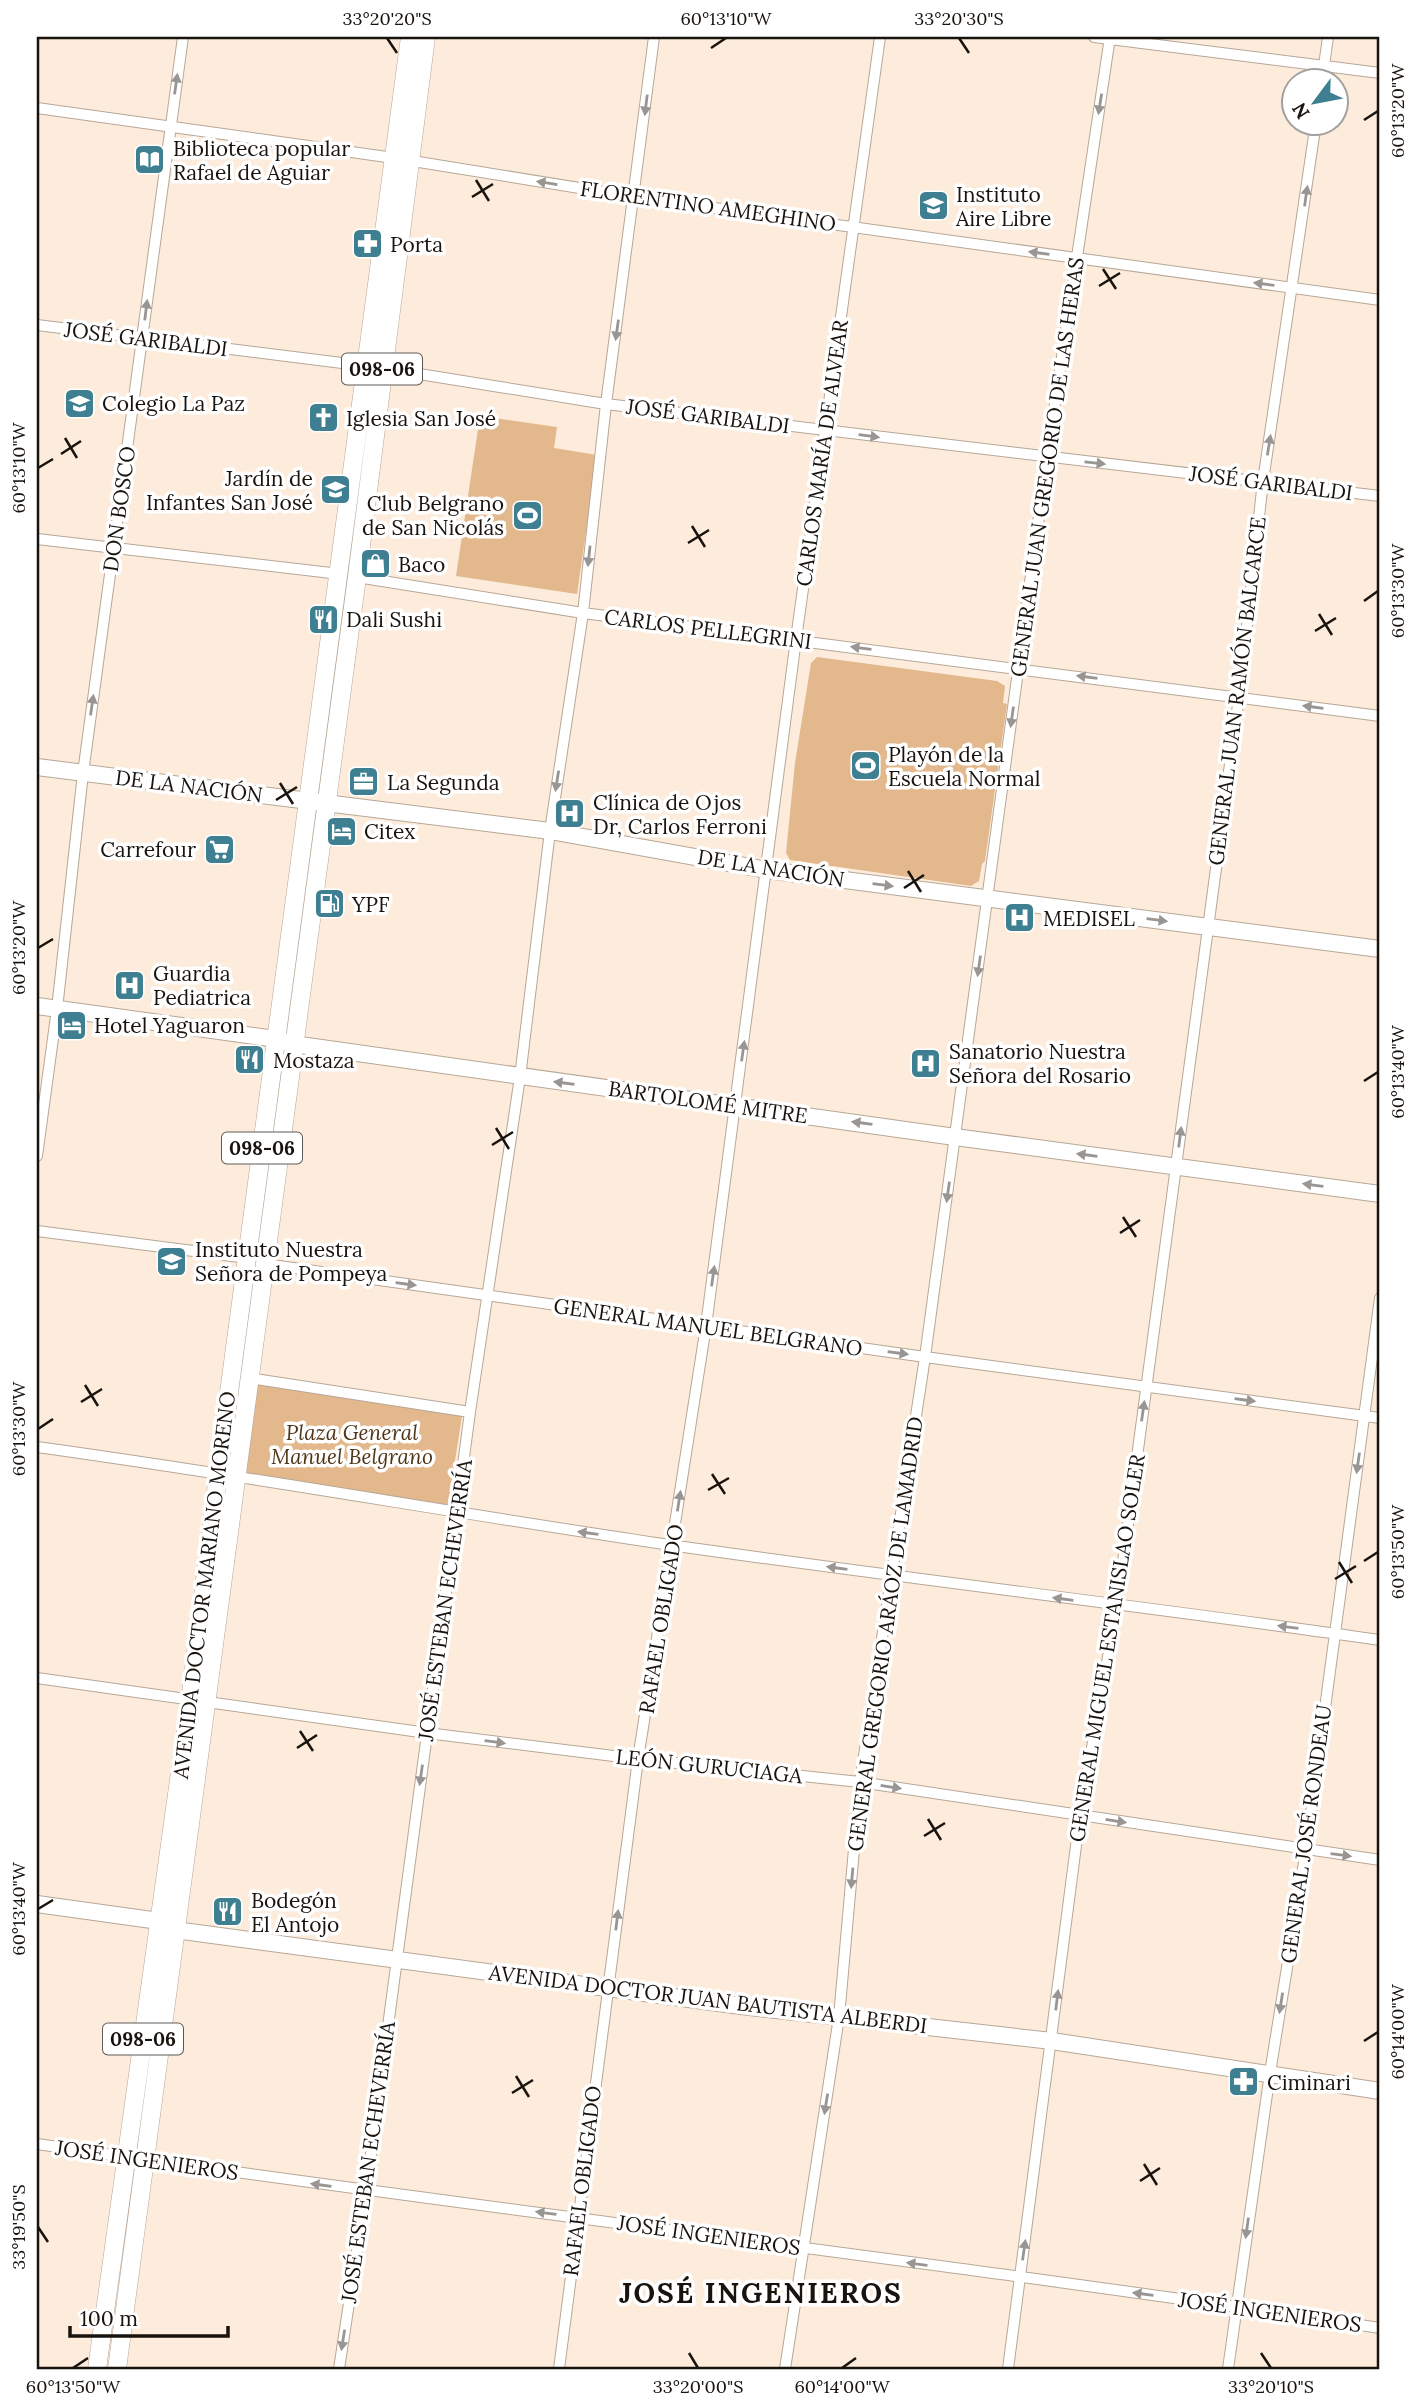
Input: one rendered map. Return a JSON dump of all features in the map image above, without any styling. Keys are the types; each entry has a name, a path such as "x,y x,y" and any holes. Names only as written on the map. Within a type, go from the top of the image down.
{"main road":[{"name":"098-06","path":"402,159 410,37"},
{"name":"098-06","path":"317,802 402,159 426,37"},
{"name":"AVENIDA DOCTOR MARIANO MORENO","path":"117,2369 136,2159 198,1702 226,1475 248,1258 284,1041 317,802"},
{"name":"AVENIDA DOCTOR MARIANO MORENO","path":"226,1475 249,1378 265,1264 284,1041"},
{"name":"AVENIDA DOCTOR MARIANO MORENO","path":"97,2369 136,2159"}],"street":[{"name":"DON BOSCO","path":"37,1156 57,1009 83,773 183,37"},
{"name":"JOSÉ ESTEBAN ECHEVERRÍA","path":"339,2369 366,2191 470,1412 520,1077 550,831 583,613 606,404 654,37"},
{"name":"CARLOS MARÍA DE ALVEAR","path":"767,870 852,226 880,37"},
{"path":"1094,37 1380,74"},
{"path":"1324,65 1328,37"},
{"name":"GENERAL JUAN GREGORIO DE LAS HERAS","path":"988,898 1047,457 1110,38"},
{"name":"FLORENTINO AMEGHINO","path":"37,108 402,159 635,197 1380,299"},
{"name":"GENERAL JUAN RAMÓN BALCARCE","path":"1207,926 1239,697 1264,481 1314,136"},
{"name":"JOSÉ GARIBALDI","path":"37,325 374,367 606,404 1380,495"},
{"name":"CARLOS PELLEGRINI","path":"37,539 348,575 583,613 1380,716"},
{"name":"DE LA NACIÓN","path":"37,767 550,831 767,870 1380,949"},
{"name":"RAFAEL OBLIGADO","path":"559,2369 638,1759 706,1326 767,870"},
{"name":"GENERAL GREGORIO ARÁOZ DE LAMADRID","path":"785,2369 839,2017 860,1782 925,1357 988,898"},
{"name":"GENERAL MIGUEL ESTANISLAO SOLER","path":"1007,2369 1080,1815 1117,1606 1207,926"},
{"name":"BARTOLOMÉ MITRE","path":"37,1006 520,1077 1380,1194"},
{"name":"GENERAL MANUEL BELGRANO","path":"37,1231 248,1258 265,1264 487,1296 1380,1418"},
{"name":"GENERAL JOSÉ RONDEAU","path":"1228,2369 1270,2073 1306,1850 1380,1298"},
{"path":"249,1378 470,1412"},
{"path":"37,1447 673,1545 1380,1640"},
{"name":"LEÓN GURUCIAGA","path":"37,1678 427,1733 638,1759 860,1782 1380,1860"},
{"name":"AVENIDA DOCTOR JUAN BAUTISTA ALBERDI","path":"37,1904 167,1926 608,1988 1052,2041 1380,2091"},
{"name":"JOSÉ INGENIEROS","path":"37,2144 366,2191 577,2216 803,2249 1236,2306 1380,2328"}],"green space":[{"name":"Club Belgrano de San Nicolás","path":"480,416 557,427 554,448 597,455 577,594 456,576"},
{"path":"817,657 997,681 1005,686 1003,703 1007,704 985,861 979,881 971,886 790,860 786,853 795,763 811,663"},
{"name":"Plaza General Manuel Belgrano","path":"256,1383 462,1416 448,1505 242,1472"}],"place":[{"name":"Biblioteca popular Rafael de Aguiar","path":"150,160"},
{"name":"Instituto Aire Libre","path":"933,206"},
{"name":"Porta","path":"367,244"},
{"name":"Colegio La Paz","path":"79,403"},
{"name":"Iglesia San José","path":"323,418"},
{"name":"Jardín de Infantes San José","path":"336,490"},
{"name":"Club Belgrano de San Nicolás","path":"527,515"},
{"name":"Baco","path":"375,564"},
{"name":"Dali Sushi","path":"323,619"},
{"name":"Playón de la Escuela Normal","path":"865,766"},
{"name":"La Segunda","path":"364,782"},
{"name":"Clínica de Ojos Dr, Carlos Ferroni","path":"570,814"},
{"name":"Citex","path":"341,831"},
{"name":"Carrefour","path":"219,849"},
{"name":"YPF","path":"329,904"},
{"name":"MEDISEL","path":"1020,918"},
{"name":"Guardia Pediatrica","path":"130,985"},
{"name":"Hotel Yaguaron","path":"71,1025"},
{"name":"Mostaza","path":"250,1060"},
{"name":"Sanatorio Nuestra Señora del Rosario","path":"926,1063"},
{"name":"Instituto Nuestra Señora de Pompeya","path":"172,1261"},
{"name":"Bodegón El Antojo","path":"228,1912"},
{"name":"Ciminari","path":"1244,2082"}],"district":[{"name":"JOSÉ INGENIEROS","path":"761,2293"}]}
